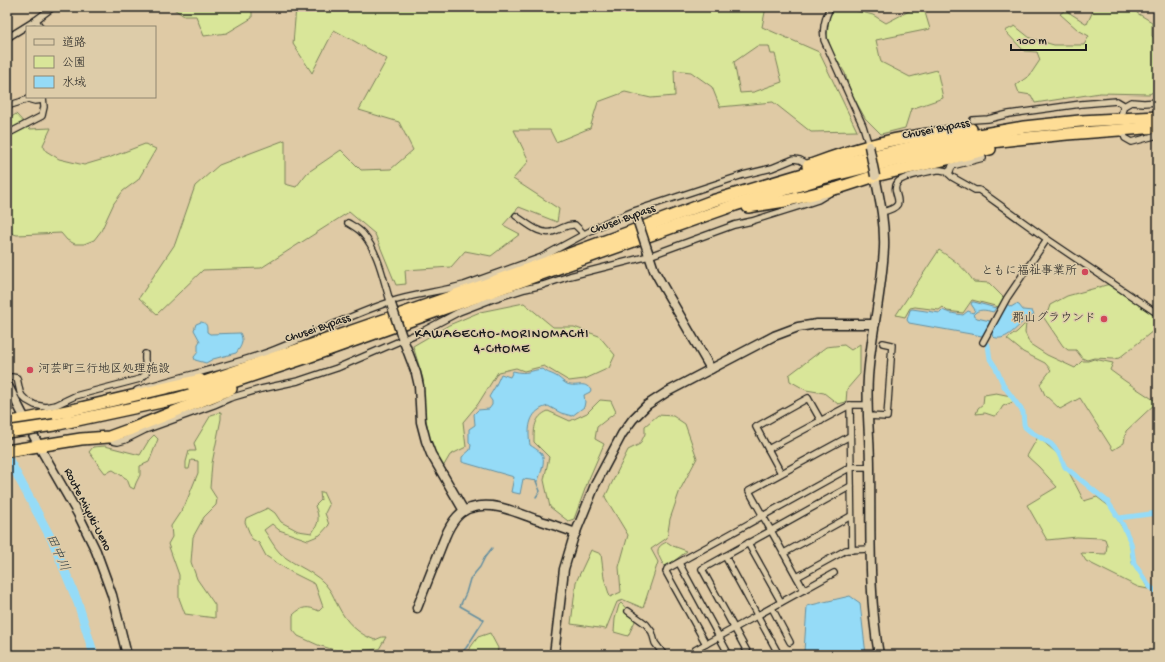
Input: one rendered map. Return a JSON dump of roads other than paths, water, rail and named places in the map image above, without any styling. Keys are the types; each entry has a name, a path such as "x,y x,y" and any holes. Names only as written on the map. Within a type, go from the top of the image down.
{"highway":[{"name":"Chusei Bypass","path":"113,412 189,388 482,286 712,201 820,169 875,155 1024,127 1080,121 1158,118"},
{"path":"712,201 743,188 810,165 888,141 937,133 1024,127"},
{"name":"Chusei Bypass","path":"8,426 54,425 175,399 224,385 305,358 735,204 823,178 870,166 965,146 1067,134 1158,127"},
{"path":"712,213 785,201 838,188 875,176 1001,147 1067,134"},
{"path":"7,451 81,439 109,437 193,405 305,358"},
{"path":"8,426 25,419 180,385 249,366"}],"street":[{"path":"26,26 53,7"},
{"path":"830,7 823,26 824,40 863,126 882,212 884,248 880,291 869,361 867,405 870,467 870,549 873,613 879,655"},
{"path":"36,20 39,26"},
{"path":"7,38 26,26"},
{"path":"7,106 28,99 35,101 43,98 44,107 42,116 11,132 7,132"},
{"path":"974,120 1081,104 1117,101 1124,106"},
{"path":"1121,115 1124,106 1131,102 1158,102"},
{"path":"1123,131 1125,138 1132,142 1158,135"},
{"path":"949,174 952,166 983,158"},
{"path":"66,411 81,403 122,394 271,351 304,338 363,311 390,302 409,296 452,289 464,285 542,256 606,223 743,175 772,168 794,159 810,165"},
{"path":"882,212 893,210 897,206 899,199 895,190 897,183 902,179 942,170 946,171 952,177 975,190 979,190 1047,239 1158,315"},
{"path":"109,437 113,441 118,442 125,440 145,430 230,398 261,389 298,381 337,368 402,337 493,299 648,254 734,225 813,202 838,188"},
{"path":"634,212 654,270 711,369"},
{"path":"516,216 544,233 553,232 568,224 575,225 584,234"},
{"path":"348,223 364,235 378,258 390,302 416,373 419,386 421,422 426,441 431,454 464,511"},
{"path":"983,342 1008,298 1047,239"},
{"path":"554,655 564,569 567,556 596,485 622,434 639,412 656,399 711,369 774,336 798,327 817,324 875,324"},
{"path":"867,416 887,417 892,345 883,343"},
{"path":"7,378 17,378 20,392 26,400 35,405 46,407 56,405 75,396 140,379 146,374 147,370 144,361 145,354"},
{"name":"Route Miyuki-Ueno","path":"8,387 39,446 78,514 96,550 112,595 127,655"},
{"path":"781,473 756,427 808,398 821,421"},
{"path":"768,449 850,405 867,405"},
{"path":"850,405 852,550"},
{"path":"804,590 749,491 850,436"},
{"path":"706,644 666,572 667,569 851,467 870,467"},
{"path":"749,655 702,569 851,486"},
{"path":"417,608 444,537 450,526 464,511 482,506 502,507 576,533"},
{"path":"784,553 851,516"},
{"path":"748,543 781,602"},
{"path":"797,577 846,550 870,549"},
{"path":"725,556 779,655"},
{"path":"679,563 730,655"},
{"path":"698,655 695,650 834,573"},
{"path":"772,608 790,642"},
{"path":"628,611 646,624 652,632 655,643 664,655"},
{"path":"1154,655 1158,654"}],"water":[{"path":"972,302 996,308 993,312 980,310 973,315 977,318 990,321 982,336 909,323 907,320 910,310 912,309 940,313 943,310 950,313 963,315 968,311 973,313 975,310 971,304"},
{"path":"1007,304 1011,307 1016,304 1019,305 1023,310 1032,311 1034,315 1025,320 1006,336 1002,338 993,337 991,331 1005,305"},
{"path":"201,322 206,324 207,332 210,334 240,333 242,343 240,348 236,353 213,359 206,363 195,360 194,357 198,352 198,344 200,341 194,330 196,324"},
{"path":"543,369 567,384 586,385 591,390 584,395 584,407 572,416 561,413 548,406 535,413 529,430 530,445 541,453 543,456 543,463 538,481 523,479 520,494 511,492 514,477 462,462 462,457 470,450 471,445 469,442 469,429 475,425 474,414 478,410 489,409 492,405 492,401 489,397 501,374 510,377 513,371 526,372"},
{"path":"850,596 860,603 866,655 807,655 804,652 807,606"}],"waterway":[{"path":"988,345 990,359 1004,386 1023,412 1025,427 1051,444 1058,452 1065,467 1108,502 1123,525 1131,543 1134,563 1149,586 1158,593"},
{"name":"田中川","path":"7,456 53,542 78,603 94,655"},
{"path":"536,481 540,491 536,497"},
{"path":"1119,518 1158,513"},
{"path":"459,655 466,648 484,620 460,606 470,579 480,567 492,548"}],"place":[{"name":"ともに福祉事業所","path":"1085,272"},
{"name":"郡山グラウンド","path":"1104,319"},
{"name":"河芸町三行地区処理施設","path":"30,370"}],"district":[{"name":"KAWAGECHO-MORINOMACHI 4-CHOME","path":"502,342"}]}
